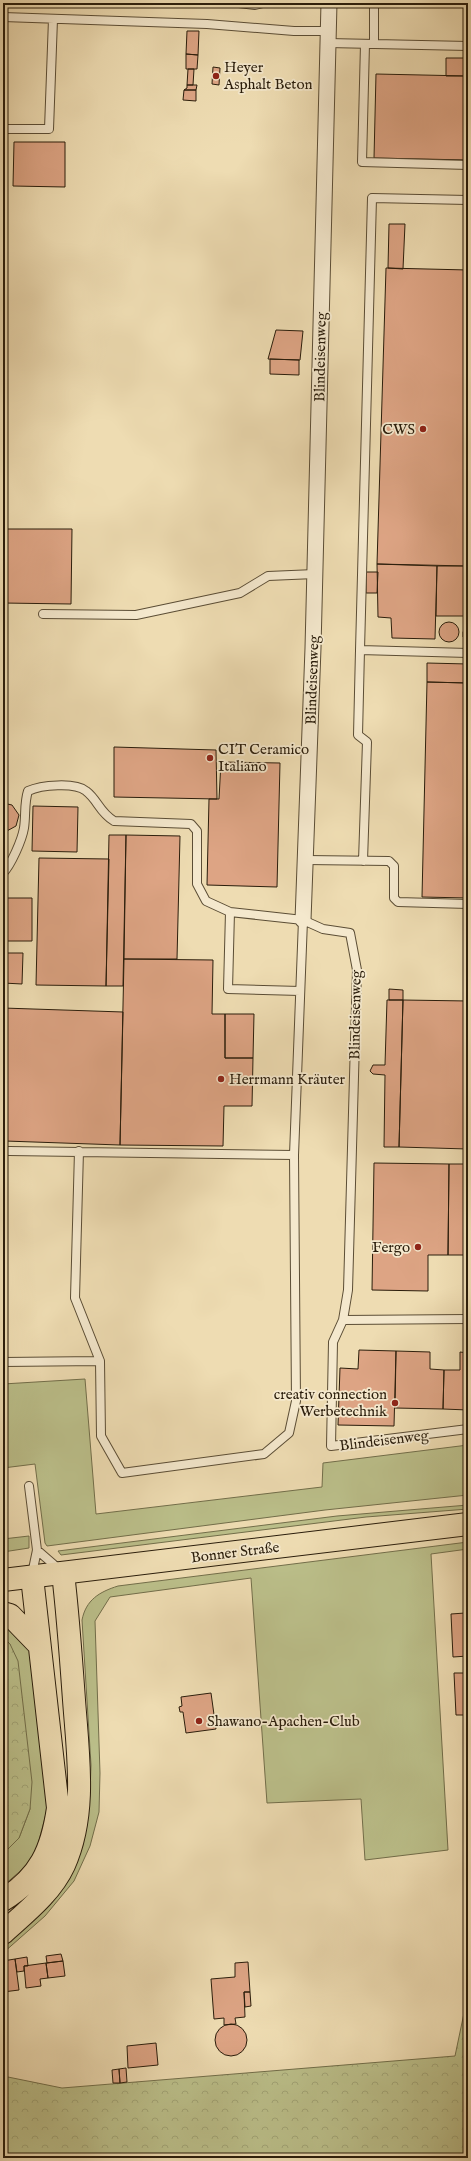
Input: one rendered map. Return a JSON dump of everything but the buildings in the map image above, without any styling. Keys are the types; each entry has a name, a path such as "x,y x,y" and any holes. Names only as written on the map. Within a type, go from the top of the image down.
{"main road":[{"name":"Bonner Straße","path":"3,1580 468,1524"},
{"path":"3,1933 33,1906 56,1878 72,1845 78,1817 79,1775 63,1573"},
{"path":"3,1900 17,1891 33,1876 48,1853 55,1832 58,1808 32,1577"},
{"path":"3,1613 10,1615 40,1645"}],"street":[{"name":"Blindeisenweg","path":"303,920 315,574 329,3"}],"lane":[{"path":"239,3 255,5 263,3"},
{"path":"374,3 374,44"},
{"path":"3,17 207,24 294,31 364,44 468,46"},
{"path":"3,129 49,129 52,19"},
{"path":"364,44 362,162 468,165"},
{"path":"363,861 367,742 358,735 372,198 468,200"},
{"path":"43,614 136,615 240,592 268,576 315,574"},
{"path":"360,650 468,653"},
{"path":"3,873 9,868 24,829 25,800 28,791 37,787 78,786 87,791 104,815 114,821 191,824 197,831 197,884 206,901 230,912 303,920 294,1155 296,1401 289,1433 264,1454 122,1473 101,1436 100,1361 76,1298 79,1151"},
{"path":"306,860 389,861 394,866 394,898 398,902 468,904"},
{"path":"230,912 228,989 300,991"},
{"name":"Blindeisenweg","path":"303,920 323,929 350,933 357,970 348,1290 343,1320 333,1342 331,1446 468,1429"},
{"path":"9,1151 294,1155"},
{"path":"343,1320 468,1319"},
{"path":"3,1362 100,1361"},
{"path":"29,1486 37,1550 32,1577"},
{"path":"37,1550 63,1573"}],"green space":[{"path":"85,1379 96,1514 322,1487 323,1463 468,1445 468,1495 325,1510 47,1546 45,1543 35,1464 3,1468 3,1384"},
{"path":"468,1505 468,1509 366,1517 61,1555 58,1551 337,1516"},
{"path":"29,1536 29,1548 3,1552 3,1539"},
{"path":"468,1542 468,1549 431,1554 448,1850 365,1860 361,1799 267,1803 251,1578 110,1597 95,1621 100,1773 99,1812 90,1846 74,1881 45,1916 3,1953 3,1944 90,1793 91,1765 82,1620 87,1607 94,1598 105,1591 118,1586"},
{"path":"3,1620 28,1647 31,1654 48,1806 37,1848 26,1866 3,1886 3,1854 19,1838 30,1809 10,1644 3,1637"},
{"path":"3,1637 10,1644 18,1661 32,1782 30,1809 19,1838 3,1854"},
{"path":"468,1994 468,2158 3,2158 3,2076 62,2088 455,2056"}],"place":[{"name":"Heyer Asphalt Beton","path":"216,76"},
{"name":"CWS","path":"423,429"},
{"name":"CIT Ceramico Italiano","path":"210,758"},
{"name":"Herrmann Kräuter","path":"221,1079"},
{"name":"Fergo","path":"418,1247"},
{"name":"creativ connection Werbetechnik","path":"395,1403"},
{"name":"Shawano-Apachen-Club","path":"199,1721"}]}
